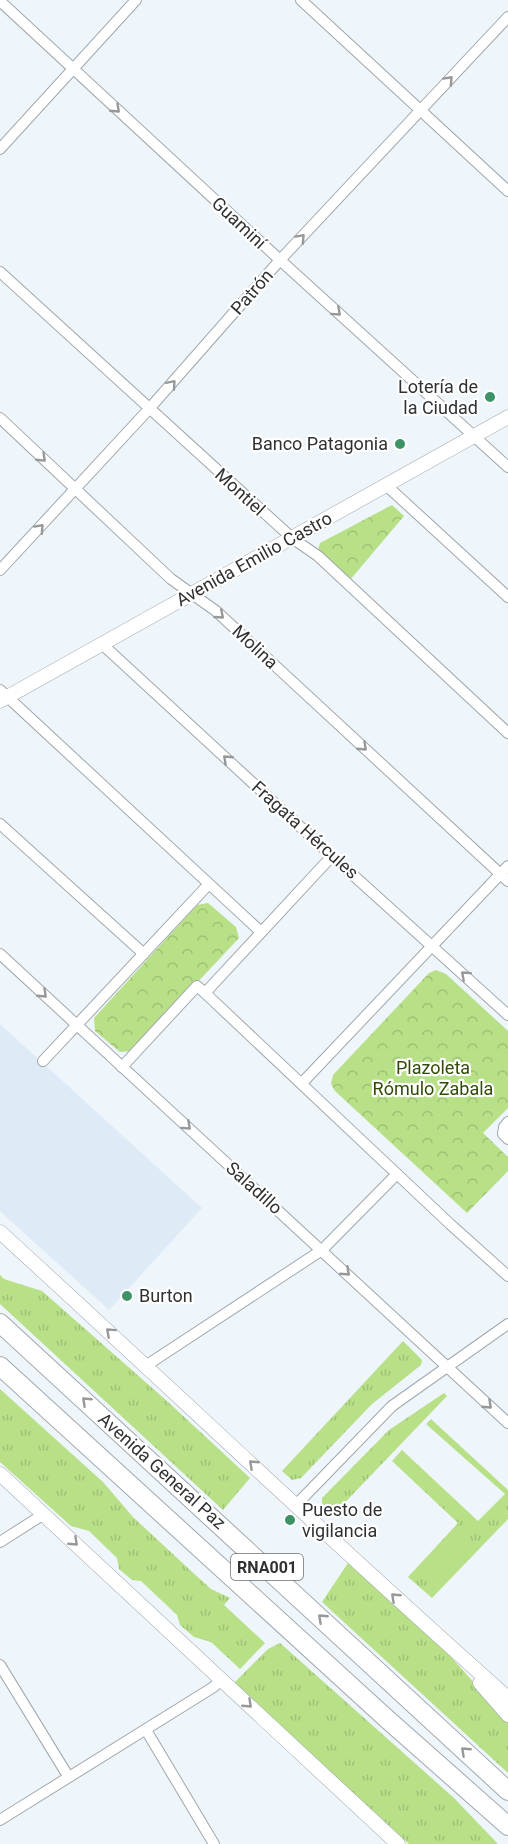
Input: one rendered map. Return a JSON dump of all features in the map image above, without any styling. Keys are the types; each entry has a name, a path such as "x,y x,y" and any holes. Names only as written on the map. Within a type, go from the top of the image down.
{"highway":[{"path":"0,1318 25,1345"},
{"name":"Avenida General Paz","path":"0,1323 508,1791"},
{"name":"Avenida General Paz","path":"0,1366 387,1719 508,1826"},
{"path":"0,1372 29,1393"},
{"path":"487,1807 508,1834"}],"street":[{"path":"0,149 136,0"},
{"path":"301,0 508,192"},
{"name":"Guaminí","path":"0,1 508,467"},
{"name":"Patrón","path":"0,570 149,410 280,260 508,17"},
{"name":"Montiel","path":"0,272 292,538 318,556 508,733"},
{"name":"Avenida Emilio Castro","path":"2,696 103,645 508,417"},
{"name":"Molina","path":"0,418 171,579 216,611 506,874"},
{"path":"387,486 508,597"},
{"name":"Fragata Hércules","path":"103,645 508,1014"},
{"path":"2,696 261,932"},
{"path":"0,824 144,954"},
{"path":"205,993 333,856"},
{"path":"302,1083 432,945 506,874"},
{"path":"43,1061 208,885"},
{"name":"Saladillo","path":"0,954 508,1423"},
{"path":"122,1067 197,986 508,1276"},
{"path":"505,1137 504,1127 508,1122"},
{"path":"147,1365 322,1250 397,1174"},
{"path":"0,1232 147,1365 438,1637 508,1698"},
{"path":"296,1505 392,1406 508,1324"},
{"path":"0,1474 397,1844"},
{"path":"0,1542 44,1514"},
{"path":"438,1637 508,1715"},
{"path":"0,1665 68,1776"},
{"path":"0,1820 222,1680"},
{"path":"146,1730 214,1844"}],"shaded area":[{"path":"0,1024 202,1208 109,1310 0,1211"}],"green space":[{"path":"392,505 404,516 350,580 318,550 320,543"},
{"path":"208,903 236,927 239,938 133,1051 120,1052 95,1031 94,1018 197,905"},
{"name":"Plazoleta Rómulo Zabala","path":"436,970 446,974 508,1031 508,1108 483,1133 508,1157 508,1171 467,1213 335,1091 331,1084 333,1075 429,973"},
{"path":"0,1275 4,1279 42,1291 250,1478 223,1510 0,1304"},
{"path":"403,1341 422,1360 421,1365 372,1404 301,1478 292,1480 282,1471"},
{"path":"0,1389 103,1482 133,1517 190,1570 211,1589 230,1598 224,1605 265,1643 240,1669 211,1642 194,1637 180,1625 177,1615 141,1581 132,1580 119,1569 117,1558 89,1531 71,1526 0,1462"},
{"path":"444,1393 447,1396 331,1517 322,1509 322,1498 389,1430"},
{"path":"431,1419 508,1490 508,1519 432,1598 408,1577 458,1523 392,1461 402,1450 478,1521 505,1494 426,1424"},
{"path":"454,1532 473,1550 436,1590 416,1572"},
{"path":"350,1560 436,1640 508,1721 508,1773 322,1602"},
{"path":"280,1643 454,1798 498,1844 409,1844 233,1684 268,1649"}],"place":[{"name":"Lotería de la Ciudad","path":"490,397"},
{"name":"Banco Patagonia","path":"400,444"},
{"name":"Burton","path":"127,1296"},
{"name":"Puesto de vigilancia","path":"290,1520"}]}
